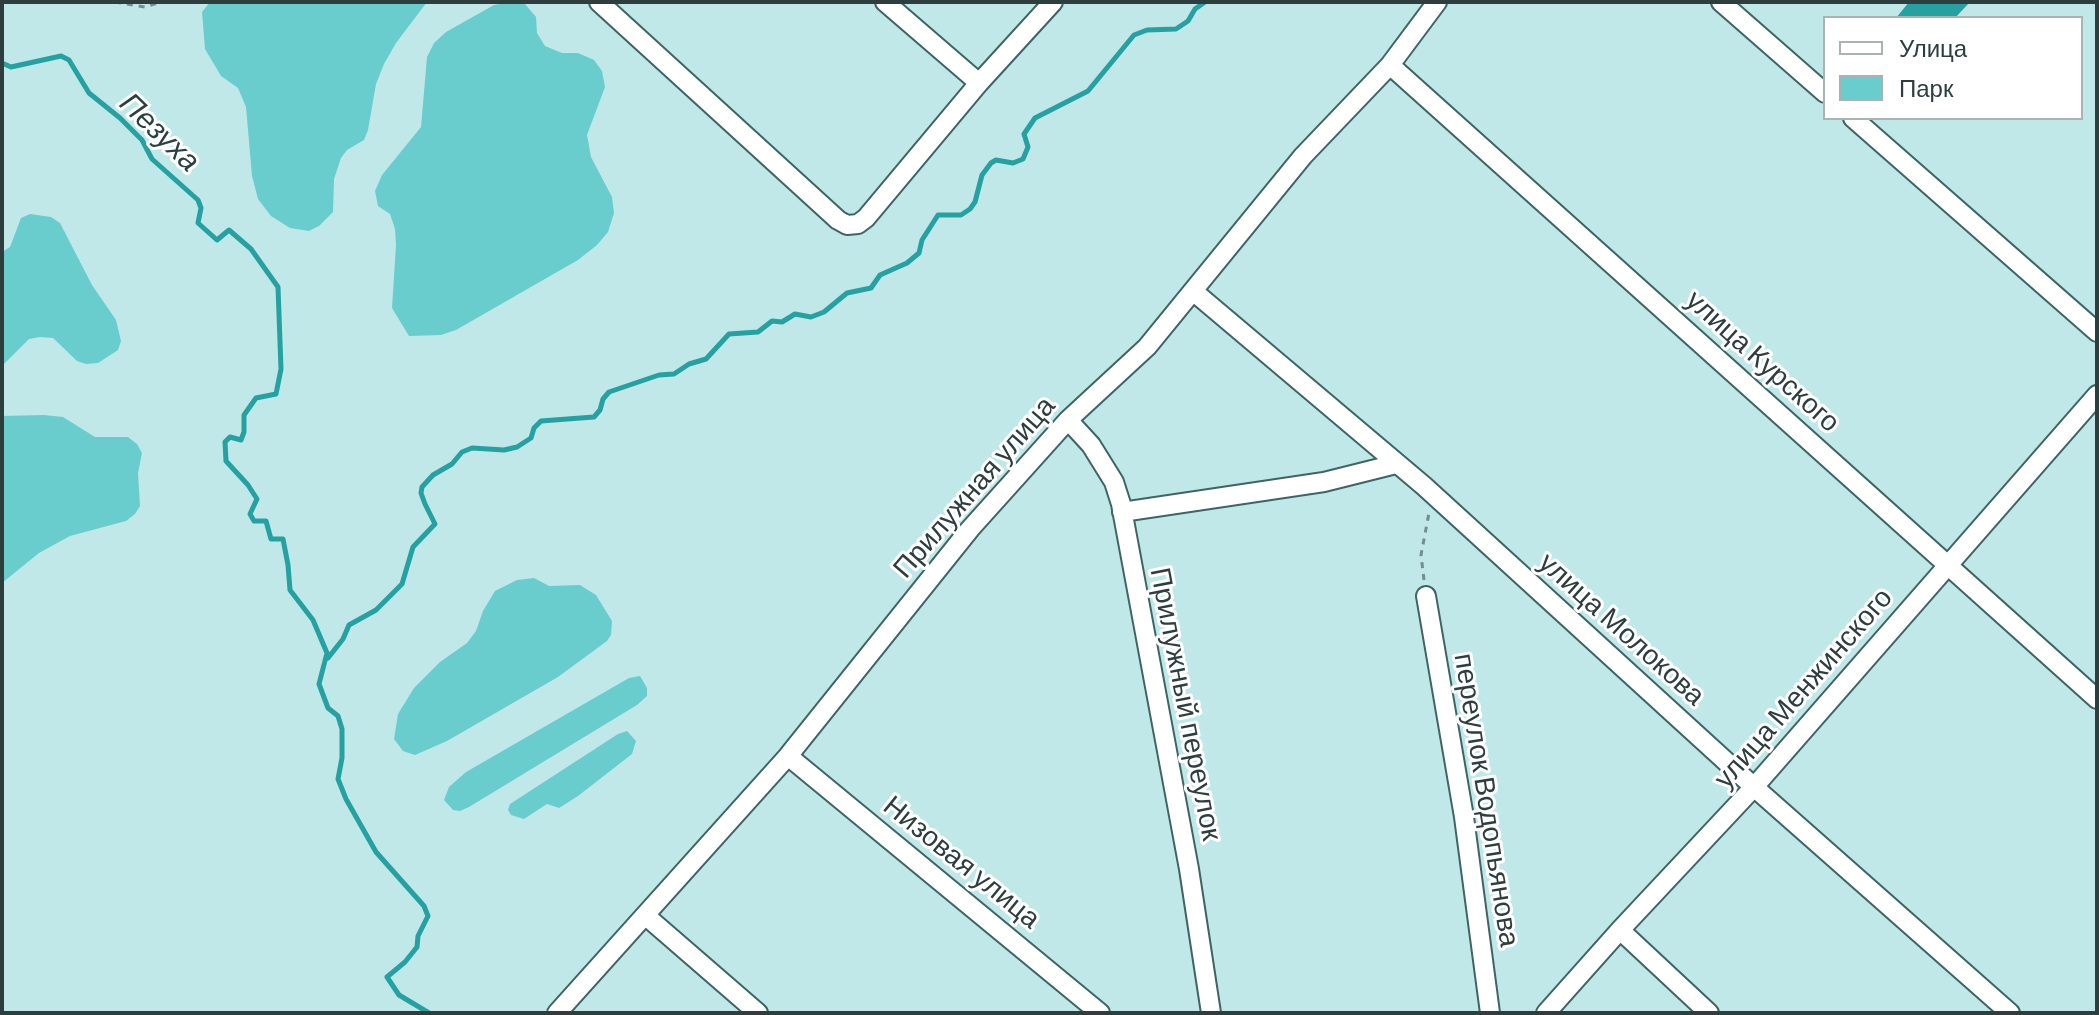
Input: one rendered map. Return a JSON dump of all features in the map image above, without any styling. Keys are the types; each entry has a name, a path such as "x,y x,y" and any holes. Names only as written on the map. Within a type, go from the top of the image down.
{"street":[{"path":"599,2 847,225 858,224 866,218 979,83 1053,2"},
{"path":"885,2 979,83"},
{"name":"Прилужная улица","path":"557,1013 788,756 929,578 1068,420 1147,347 1303,156 1390,65 1437,2"},
{"path":"1721,2 1823,91"},
{"name":"улица Курского","path":"1390,65 2097,699"},
{"path":"1855,120 2097,332"},
{"name":"улица Молокова","path":"1193,291 1434,495 1754,787 2010,1013"},
{"name":"улица Менжинского","path":"1546,1013 1754,787 2097,395"},
{"name":"Прилужный переулок","path":"1068,420 1091,445 1114,482 1122,512 1189,869 1211,1013"},
{"path":"1122,512 1324,482 1396,464"},
{"name":"переулок Водопьянова","path":"1426,596 1464,817 1490,1013"},
{"name":"Низовая улица","path":"788,756 1100,1013"},
{"path":"646,916 758,1013"},
{"path":"1620,930 1709,1013"}],"path":[{"path":"115,2 145,7 161,2"},
{"path":"1426,596 1421,555 1434,495"}],"green space":[{"path":"210,2 427,2 384,64 376,84 364,140 347,150 341,158 334,179 333,212 309,231 290,228 271,216 258,199 252,176 246,107 238,88 221,76 205,49 202,12"},
{"path":"509,2 525,4 536,17 537,33 545,46 594,60 602,71 605,87 587,135 591,157 612,197 614,213 608,232 578,260 456,330 441,335 409,336 392,308 395,229 390,214 378,206 375,191 382,175 421,127 427,57 434,43 446,32 494,5"},
{"path":"30,214 51,217 60,223 92,285 116,320 121,341 118,350 98,363 77,361 53,338 40,337 29,339 2,366 2,252 10,247 21,218"},
{"path":"2,416 63,417 95,437 128,437 137,444 142,453 138,473 140,506 126,521 70,536 39,553 2,583"},
{"path":"534,578 549,586 580,585 596,595 612,621 611,635 607,641 558,677 447,741 415,755 403,751 394,739 398,714 414,688 440,662 467,643 495,591 517,580"},
{"path":"640,676 647,688 647,696 637,705 469,807 453,810 444,800 449,787 466,772 629,678"},
{"path":"627,731 636,741 632,754 578,796 559,808 547,804 524,819 511,815 508,810 510,804"}],"shaded area":[{"path":"1909,2 1970,2 1957,16 1898,16"}],"waterway":[{"path":"328,658 343,639 349,625 376,610 402,584 413,547 435,524 421,493 422,487 433,475 452,464 462,452 472,448 504,450 517,447 531,438 534,428 541,421 594,417 609,392 659,375 674,374 689,364 706,359 729,334 758,332 772,321 782,322 795,314 811,317 824,312 847,293 871,288 880,275 907,263 919,253 922,240 938,215 961,215 970,209 982,175 991,163 996,160 1013,163 1023,159 1028,147 1024,134 1035,118 1088,91 1134,35 1147,30 1176,29 1205,2"},
{"name":"Пезуха","path":"2,63 11,67 61,56 69,60 89,93 120,118 142,140 152,159 198,200 201,208 198,223 217,240 229,230 251,249 278,287 281,369 276,394 256,398 244,415 241,440 230,437 225,442 226,461 257,499 250,514 254,521 266,521 271,539 283,539 290,590 313,620 327,653 319,684 328,708 338,716 342,729 338,779 346,799 376,852 424,906 428,916 418,936 417,947 387,977 399,995 429,1013"}]}
